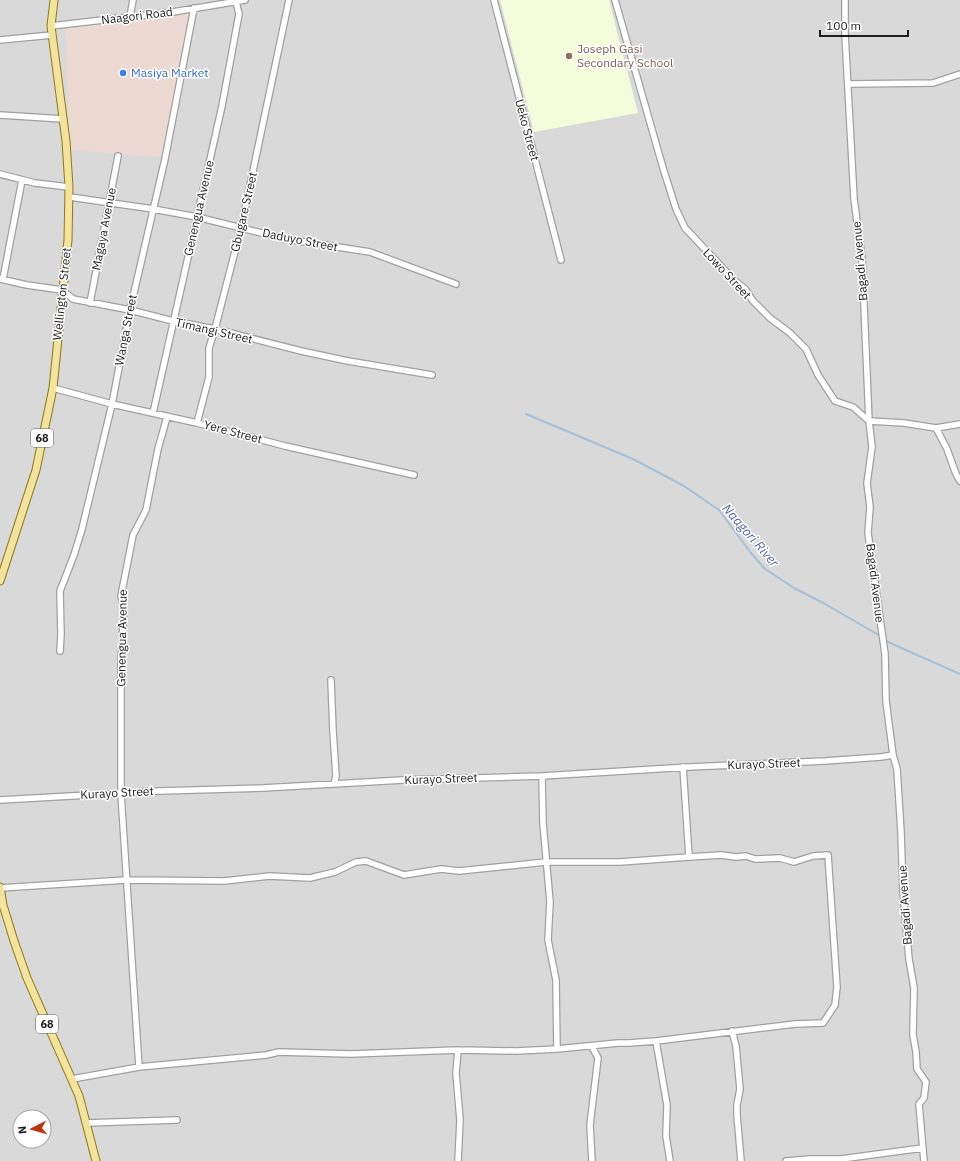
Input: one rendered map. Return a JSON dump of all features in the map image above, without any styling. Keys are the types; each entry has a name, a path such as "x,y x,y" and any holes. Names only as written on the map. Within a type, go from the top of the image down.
{"main road":[{"name":"Wellington Street","path":"0,578 36,470 52,388 68,240 70,187 66,141 51,26 54,0"},
{"name":"68","path":"0,888 3,905 27,978 79,1096 96,1161"}],"street":[{"path":"130,17 133,0"},
{"name":"Wanga Street","path":"60,651 60,591 82,529 112,404 130,310 165,159 196,8 200,0"},
{"name":"Naagori Road","path":"51,26 130,17 245,0"},
{"name":"Gbugare Street","path":"197,423 209,377 209,348 241,228 289,0"},
{"name":"Ueko Street","path":"494,0 561,260"},
{"name":"Lowo Street","path":"615,0 663,168 676,209 685,228 734,280 745,289 753,301 806,349 818,375 835,401 853,406 869,421"},
{"name":"Bagadi Avenue","path":"845,0 845,34 854,199 862,259 869,421 872,447 867,483 870,507 868,533 885,654 886,701 893,755 897,769 903,892 909,959 914,988 913,1035 917,1069 926,1082 924,1098 919,1104 924,1161"},
{"name":"Genengua Avenue","path":"152,413 222,106 239,14 236,2"},
{"path":"0,40 52,35"},
{"path":"848,84 933,83 960,74"},
{"path":"0,115 63,119"},
{"name":"Magaya Avenue","path":"90,302 118,156"},
{"path":"0,174 35,184 70,187"},
{"path":"2,279 22,180"},
{"name":"Daduyo Street","path":"70,197 197,217 286,239 370,252 456,284"},
{"name":"Timangi Street","path":"2,279 26,285 62,290 73,298 215,329 301,351 348,361 432,375"},
{"name":"Yere Street","path":"52,388 285,446 414,475"},
{"name":"Genengua Avenue","path":"139,1067 121,794 121,664 124,606 121,596 133,535 146,510 155,461 167,417"},
{"path":"869,421 904,423 936,428 960,424"},
{"path":"936,428 947,449 960,481"},
{"path":"331,680 336,776 334,784"},
{"name":"Kurayo Street","path":"0,800 403,780 542,776 683,767 779,764 893,755"},
{"path":"683,767 689,857"},
{"path":"542,776 543,823 550,902 548,940 556,980 557,1049"},
{"path":"0,888 126,880 224,881 270,876 310,878 335,872 356,862 366,861 404,875 441,869 459,871 546,862 620,862 721,855 736,857 746,856 755,859 780,858 794,862 813,856 828,855 837,987 835,1005 823,1022 732,1031 629,1044 618,1043 592,1047 557,1049 516,1051 458,1050 350,1054 279,1052 266,1055 139,1067 72,1079"},
{"path":"732,1031 736,1046 740,1089 737,1114 741,1161"},
{"path":"656,1041 667,1105 666,1136 670,1161"},
{"path":"592,1047 598,1058 590,1125 592,1161"},
{"path":"458,1050 456,1073 460,1120 458,1161"},
{"path":"86,1123 177,1120"},
{"path":"786,1161 841,1159 923,1148"}],"shaded area":[{"path":"0,0 960,0 960,1161 0,1161"},
{"name":"Joseph Gasi Secondary School","path":"500,0 609,0 638,113 534,132"},
{"name":"Masiya Market","path":"191,13 161,157 70,150 65,26"}],"waterway":[{"name":"Naagori River","path":"526,414 633,459 684,486 719,510 751,553 765,569 794,588 882,637"},
{"name":"Naagori River","path":"885,640 960,674"}],"place":[{"name":"Joseph Gasi Secondary School","path":"569,56"},
{"name":"Masiya Market","path":"123,73"}]}
